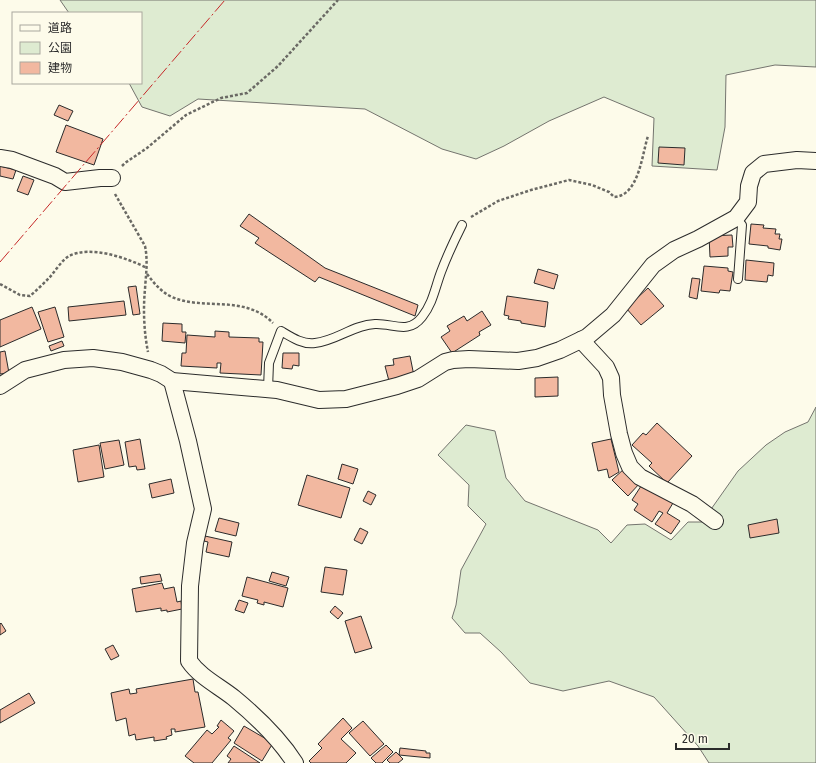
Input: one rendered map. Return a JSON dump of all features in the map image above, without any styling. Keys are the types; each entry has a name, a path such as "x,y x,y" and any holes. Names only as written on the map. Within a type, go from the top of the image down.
{"street":[{"path":"0,158 12,160 55,176 65,182 112,178"},
{"path":"0,386 25,370 64,360 93,358 122,362 151,370 172,381 277,390 318,400 346,399 418,379 445,362 453,360 469,359 518,361 537,358 587,337 613,315 653,265 674,250 698,239 736,218 748,202 749,186 753,173 764,164 797,160 816,161"},
{"path":"581,340 606,367 610,378 619,434 624,453 630,467 640,477 692,504 715,521"},
{"path":"172,381 188,441 203,509 195,542 190,586 189,661 193,668 200,674 233,697 259,720 273,734 295,763"}],"lane":[{"path":"736,218 742,225 738,279"},
{"path":"268,390 269,363 281,331 298,340 313,344 328,340 362,325 389,324 405,328 415,324 422,317 432,301 448,253 462,225"}],"path":[{"path":"151,370 145,330 147,255 145,246 115,193 112,178 125,162 147,148 186,115 221,98 247,93 278,66 338,0"},
{"path":"462,225 468,219 498,201 569,180 592,185 609,192 614,197 621,197 630,189 635,180 648,136"},
{"path":"0,284 20,295 30,296 69,257 81,253 94,252 116,256 135,262 147,268"},
{"path":"147,273 156,286 173,297 190,301 228,304 247,308 264,314 281,331"}],"green space":[{"path":"60,0 816,0 816,67 775,65 726,75 725,127 717,170 652,166 654,118 604,97 549,121 504,146 476,159 442,149 365,109 198,99 170,116 142,107 130,84 142,84 142,12 68,12"},
{"path":"816,407 816,763 709,763 698,746 654,697 609,681 563,691 530,683 501,652 480,633 465,633 452,618 456,605 461,570 486,524 468,506 469,485 438,455 466,425 495,431 506,478 525,501 598,530 611,543 627,525 645,524 671,540 688,522 702,522 738,471 766,445 785,432 808,422"}],"building":[{"path":"59,105 73,111 68,121 54,115"},
{"path":"66,125 103,139 94,165 56,152"},
{"path":"659,147 685,148 684,165 658,163"},
{"path":"0,166 16,170 13,179 0,176"},
{"path":"23,176 34,180 28,195 17,191"},
{"path":"249,214 325,268 418,305 415,316 319,277 315,282 255,243 259,238 240,226"},
{"path":"751,224 764,225 763,228 776,229 775,234 780,234 779,239 782,239 780,250 768,248 768,246 749,244"},
{"path":"732,235 733,247 728,247 728,256 710,257 709,236"},
{"path":"746,260 774,263 773,276 768,275 767,282 745,280"},
{"path":"704,266 728,268 728,271 733,272 730,291 720,290 719,293 701,291"},
{"path":"538,269 558,275 554,289 534,283"},
{"path":"692,278 700,279 697,299 689,297"},
{"path":"136,286 140,314 133,315 128,287"},
{"path":"648,288 664,306 641,325 626,308"},
{"path":"507,296 548,302 545,327 508,319 509,316 504,315"},
{"path":"124,301 126,315 69,321 68,307"},
{"path":"32,307 41,329 0,347 0,320"},
{"path":"55,307 64,337 48,342 38,312"},
{"path":"482,311 491,325 479,332 480,335 452,353 441,337 450,331 447,326 464,316 467,321"},
{"path":"163,323 182,324 182,332 186,332 185,343 162,341"},
{"path":"215,331 229,332 229,337 259,338 259,342 263,342 261,375 220,373 221,363 217,363 217,368 181,366 182,353 186,353 187,335 215,337"},
{"path":"62,341 64,346 51,351 49,346"},
{"path":"5,351 9,373 0,374 0,352"},
{"path":"283,353 299,353 299,366 293,365 292,369 282,368"},
{"path":"410,356 414,376 389,381 385,366 394,365 393,359"},
{"path":"558,377 558,396 535,397 535,378"},
{"path":"657,423 692,456 667,483 649,466 652,463 632,445 643,433 646,435"},
{"path":"140,439 145,469 137,470 136,466 129,467 125,442"},
{"path":"611,439 619,472 609,478 607,469 598,471 592,443"},
{"path":"119,440 124,465 105,469 100,443"},
{"path":"99,445 104,477 78,482 73,450"},
{"path":"342,464 358,469 353,484 338,479"},
{"path":"625,468 640,483 628,496 612,480"},
{"path":"307,475 350,488 341,518 298,505"},
{"path":"171,479 174,493 152,498 149,484"},
{"path":"643,483 673,503 667,513 680,521 671,534 655,524 663,513 659,511 652,522 634,510 638,504 632,500"},
{"path":"368,491 376,495 371,505 363,501"},
{"path":"219,518 239,523 236,536 215,531"},
{"path":"777,519 779,533 750,538 748,525"},
{"path":"360,528 368,532 362,544 354,540"},
{"path":"205,536 232,542 229,557 206,552 208,542 204,541"},
{"path":"325,567 347,570 343,595 321,592"},
{"path":"272,572 289,577 286,586 269,581"},
{"path":"160,574 162,581 141,584 140,577"},
{"path":"247,577 288,588 283,607 264,602 264,605 257,603 258,600 242,596"},
{"path":"162,583 164,589 174,587 177,602 181,601 182,609 167,612 167,610 161,611 161,608 136,612 132,589"},
{"path":"239,600 248,603 244,613 235,610"},
{"path":"335,606 343,613 338,619 330,612"},
{"path":"361,616 372,648 355,653 345,621"},
{"path":"1,623 6,631 0,635 0,624"},
{"path":"113,645 119,656 111,660 105,649"},
{"path":"193,679 195,692 198,692 205,727 175,732 175,729 171,729 172,735 166,737 167,739 154,741 154,737 136,740 135,734 129,736 126,718 116,721 111,693 129,689 130,694 137,693 136,689"},
{"path":"29,693 35,703 0,723 0,710"},
{"path":"343,718 352,728 341,739 356,753 346,763 311,763 309,761 322,748 318,744"},
{"path":"221,720 234,731 228,738 231,740 212,763 194,763 185,756 207,730 212,734 219,727 217,726"},
{"path":"363,721 384,744 370,756 349,733"},
{"path":"244,726 273,743 262,761 234,743"},
{"path":"386,745 393,752 382,763 376,763 371,758"},
{"path":"234,746 260,763 228,763 231,759 227,756"},
{"path":"400,748 426,751 426,753 430,753 430,758 399,755"},
{"path":"396,752 403,759 398,763 390,763 387,760"}],"power":[{"path":"0,262 225,0"}]}
